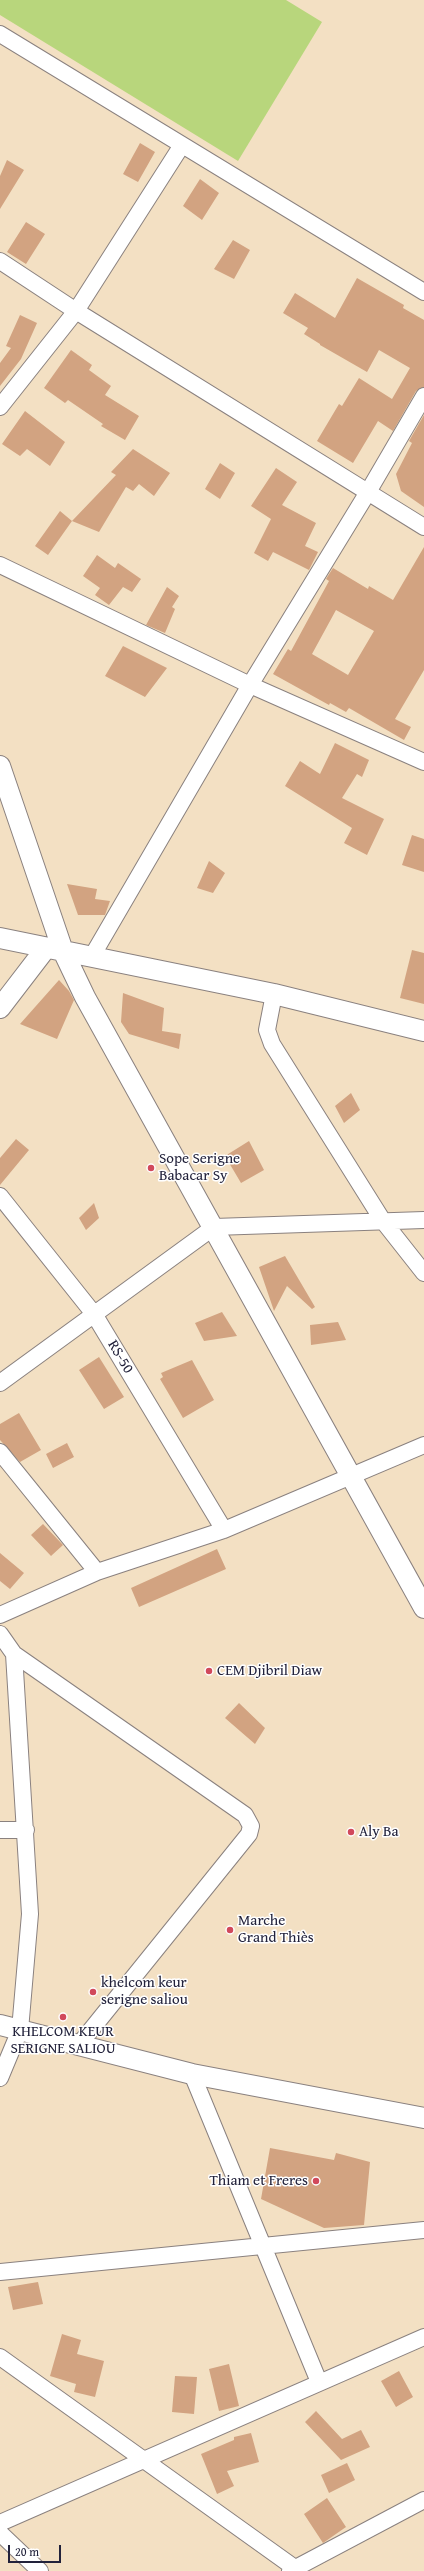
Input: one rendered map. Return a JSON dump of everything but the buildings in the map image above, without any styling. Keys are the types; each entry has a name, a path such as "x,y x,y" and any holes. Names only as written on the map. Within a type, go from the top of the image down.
{"street":[{"path":"0,34 424,292"},
{"path":"0,407 76,311 182,145"},
{"path":"0,261 76,311 424,527"},
{"path":"91,958 250,684 368,492 424,396"},
{"path":"0,565 250,684 424,762"},
{"path":"0,766 54,949 214,1227 424,1607"},
{"path":"0,938 91,958 274,994 423,1032"},
{"path":"0,1008 54,949"},
{"path":"274,994 267,1030 272,1044 383,1221 424,1273"},
{"name":"RS-50","path":"0,1196 94,1314 224,1530"},
{"path":"0,1383 214,1227 424,1220"},
{"path":"0,1615 96,1572 224,1530 352,1477 424,1445"},
{"path":"0,1452 96,1572"},
{"path":"0,1634 14,1654 245,1814 251,1826 249,1834 78,2046"},
{"path":"0,2078 20,2030 30,1914 14,1654"},
{"path":"0,1830 26,1830"},
{"path":"0,2025 192,2074 424,2118"},
{"path":"192,2074 319,2382"},
{"path":"0,2272 424,2230"},
{"path":"0,2523 142,2459 424,2337"},
{"path":"0,2357 295,2570 424,2500"},
{"path":"0,2532 40,2571"}],"green space":[{"path":"0,0 286,0 322,22 238,161 0,15"}],"place":[{"name":"Sope Serigne Babacar Sy","path":"151,1168"},
{"name":"CEM Djibril Diaw","path":"209,1671"},
{"name":"Aly Ba","path":"351,1832"},
{"name":"Marche Grand Thiès","path":"230,1930"},
{"name":"khelcom keur serigne saliou","path":"93,1992"},
{"name":"KHELCOM KEUR SERIGNE SALIOU","path":"63,2017"},
{"name":"Thiam et Freres","path":"316,2181"}]}
